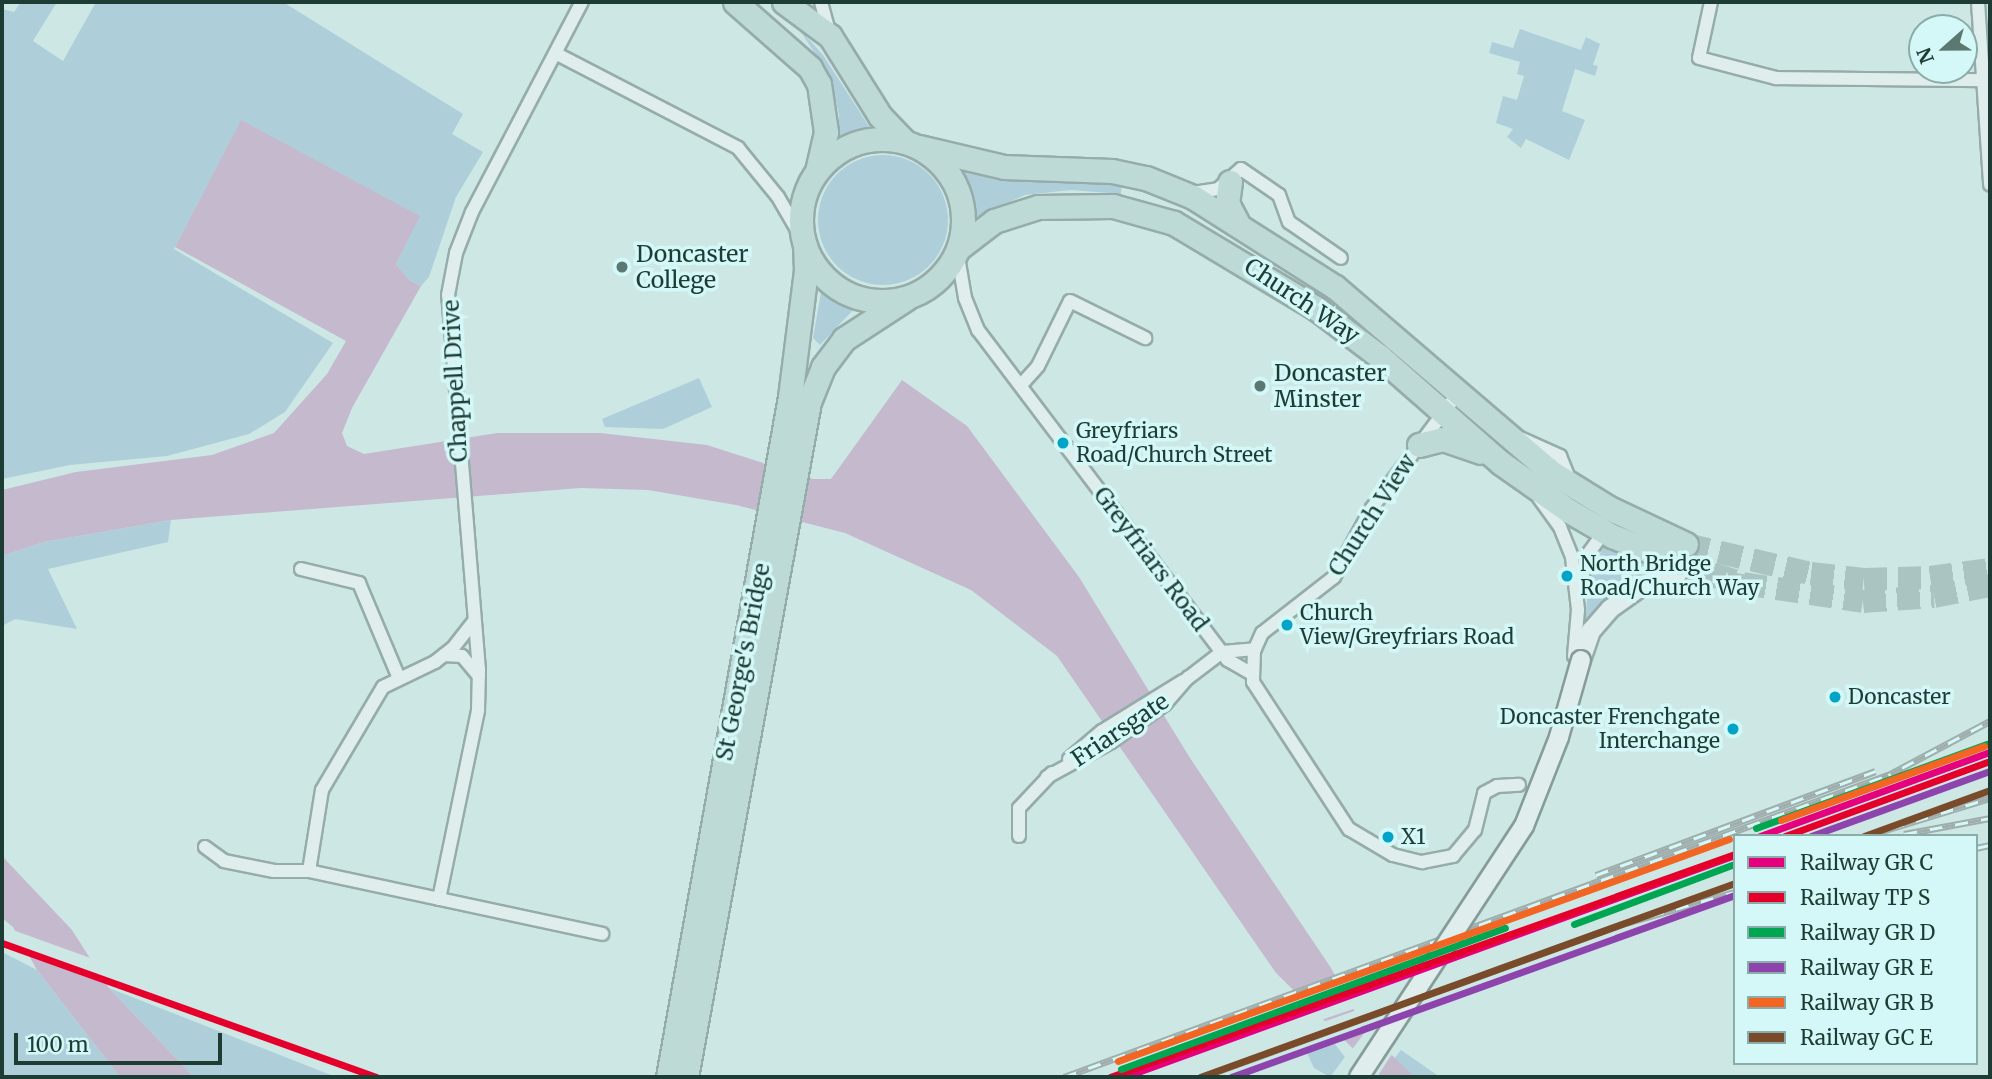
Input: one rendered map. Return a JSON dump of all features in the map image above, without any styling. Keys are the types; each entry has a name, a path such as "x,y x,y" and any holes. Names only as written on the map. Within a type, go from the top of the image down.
{"highway":[{"path":"735,2 810,68 819,85"},
{"path":"784,2 830,36 874,107 912,145 940,163 960,196 964,222 958,250 946,271 907,298 871,301 837,288 812,262 804,243 802,205 816,173 826,132 814,66 786,19 784,2"},
{"path":"816,173 833,155 856,143 880,138 912,145"},
{"name":"Church Way","path":"912,145 1004,167 1112,171 1179,190 1237,222 1335,287 1506,435 1572,486 1626,517 1681,560"},
{"path":"1230,182 1227,204 1237,222"},
{"name":"Church Way","path":"958,250 994,221 1024,209 1074,203 1152,215 1211,242 1297,295 1379,356 1509,468 1604,533 1681,560"},
{"name":"St George's Bridge","path":"686,1077 799,399 806,271 804,243"},
{"name":"St George's Bridge","path":"668,1077 799,399 844,340 907,298"},
{"path":"1419,445 1443,439 1455,441 1509,468"}],"street":[{"name":"Chappell Drive","path":"439,899 478,710 479,677 462,500 448,295 456,253 472,212 582,2"},
{"path":"821,2 830,36"},
{"path":"1711,2 1699,58 1776,78 1981,80"},
{"path":"1978,2 1981,80 1990,185"},
{"path":"557,54 733,144 778,197 804,243"},
{"path":"1179,190 1209,192 1230,182 1236,171 1243,170 1279,195 1289,222 1341,258"},
{"name":"Greyfriars Road","path":"958,250 971,314 1021,385 1222,652 1252,674"},
{"path":"1021,385 1038,366 1070,300 1145,338"},
{"name":"Church View","path":"1254,654 1265,629 1334,577 1372,508 1459,392"},
{"path":"1509,468 1565,536 1578,610"},
{"path":"1578,658 1578,610 1582,571 1604,533 1626,517"},
{"path":"1359,1077 1524,826 1559,737 1578,658 1591,631 1611,609 1681,560"},
{"path":"300,569 359,583 398,676"},
{"path":"309,871 322,790 383,687 398,676 444,655 473,622"},
{"name":"Greyfriars Road","path":"1222,652 1254,654"},
{"name":"Friarsgate","path":"1047,777 1111,742 1222,652"},
{"path":"1254,654 1252,674 1261,699 1354,834 1393,855 1422,862 1446,859 1465,846 1489,789 1519,785"},
{"path":"444,655 462,656 479,677"},
{"name":"Friarsgate","path":"1019,836 1019,808 1047,777 1102,731 1162,698"},
{"path":"205,847 224,862 274,871 309,871 602,934"}],"shaded area":[{"path":"21,2 57,2 33,41 63,61 96,2 283,2 463,114 452,134 483,152 456,197 429,277 421,286 409,280 396,264 419,216 241,121 174,249 333,343 285,412 249,434 167,456 70,465 2,479 2,9 14,12"},
{"path":"797,26 823,55 872,131 838,140 839,115 831,78"},
{"path":"1520,29 1581,50 1586,37 1600,44 1593,65 1598,66 1595,76 1575,69 1562,111 1585,120 1569,160 1526,139 1521,148 1507,137 1513,129 1496,123 1503,96 1517,100 1524,76 1517,74 1520,62 1489,53 1492,42 1513,48"},
{"path":"241,120 420,216 396,264 409,280 421,286 352,408 342,433 347,446 364,454 497,433 600,433 707,445 813,479 831,479 902,380 967,426 1079,577 1190,758 1331,968 1365,1030 1415,1077 1382,1077 1276,973 1057,656 971,590 845,533 736,505 648,490 581,488 171,520 44,542 2,556 2,490 76,472 212,455 274,433 327,374 346,341 175,247"},
{"path":"883,155 908,160 929,174 943,195 948,220 943,245 929,266 908,280 883,285 858,280 837,266 823,245 818,220 823,195 837,174 858,160"},
{"path":"962,172 1122,181 1121,194 1071,190 1025,195 976,217"},
{"path":"822,287 856,307 820,345 813,338"},
{"path":"699,378 712,407 663,429 605,427 602,419"},
{"path":"171,520 168,542 48,569 77,629 15,619 2,626 2,556 44,542"},
{"path":"1606,542 1664,567 1627,584 1585,624 1589,577"},
{"path":"2,856 72,930 109,988 194,1077 120,1077 37,970 13,927 2,918"},
{"path":"2,952 37,970 120,1077 2,1077"},
{"path":"109,988 336,1077 194,1077"},
{"path":"1334,1043 1345,1057 1330,1077 1314,1068 1307,1053"},
{"path":"1401,1050 1440,1077 1415,1077 1393,1060"}],"pier":[{"path":"10,929 96,960 113,986 24,954"},
{"path":"1337,976 1346,990 1307,1005 1294,991"},
{"path":"1347,993 1356,1008 1321,1020 1309,1007"},
{"path":"1357,1010 1367,1027 1338,1038 1323,1022"},
{"path":"1368,1028 1392,1054 1377,1077 1351,1051"}],"tunnel":[{"path":"1686,544 1811,573 1864,579 1930,577 1990,569"},
{"path":"1680,563 1743,583 1863,601 1934,596 1990,585"},
{"path":"1677,574 1743,583"}],"railway":[{"path":"1879,780 1990,721"},
{"path":"1596,875 1875,771"},
{"path":"1064,1077 1888,775"},
{"path":"1873,834 1990,798"},
{"path":"1904,834 1990,818"},
{"path":"1978,848 1990,845"},
{"path":"1202,1077 1626,923 1733,893"}],"transit line":[{"path":"1756,828 1987,744"},
{"path":"1781,820 1984,746"},
{"path":"1765,834 1990,752"},
{"path":"1790,834 1990,761"},
{"path":"1817,834 1990,771"},
{"path":"1869,834 1990,790"},
{"path":"1118,1061 1729,839"},
{"path":"1110,1077 1733,855"},
{"path":"1124,1077 1733,856"},
{"path":"1574,924 1732,865"},
{"path":"1200,1077 1733,884"},
{"path":"1231,1077 1733,896"},
{"path":"1121,1069 1505,928"},
{"path":"2,943 376,1077"}],"place":[{"name":"Doncaster College","path":"622,267"},
{"name":"Doncaster Minster","path":"1260,386"},
{"name":"Greyfriars Road/Church Street","path":"1063,443"},
{"name":"North Bridge Road/Church Way","path":"1567,576"},
{"name":"Church View/Greyfriars Road","path":"1287,625"},
{"name":"Doncaster","path":"1835,697"},
{"name":"Doncaster Frenchgate Interchange","path":"1733,729"},
{"name":"X1","path":"1388,837"}]}
